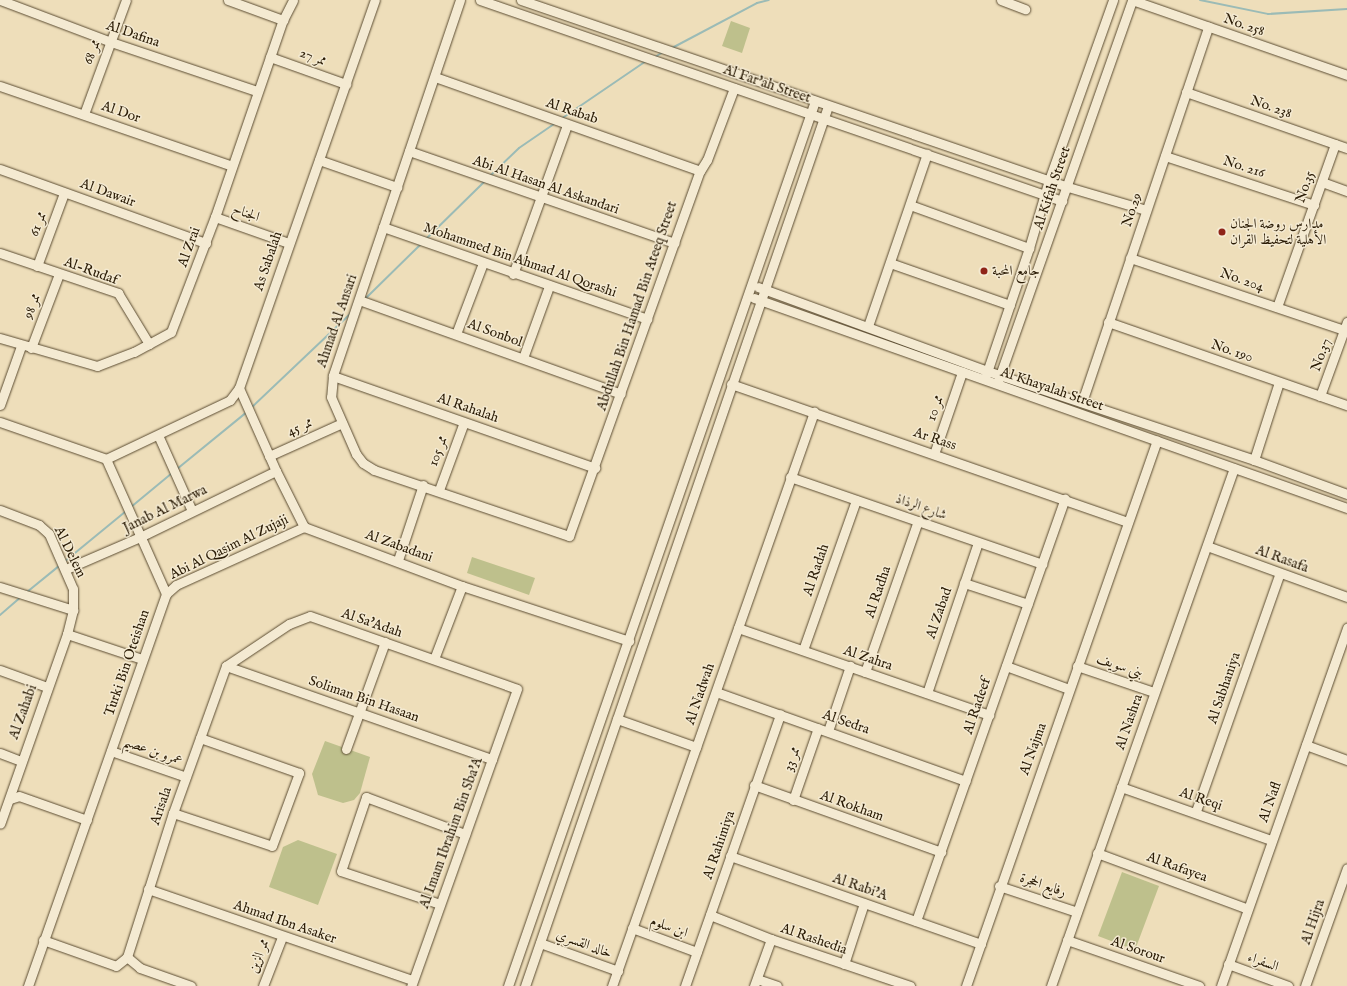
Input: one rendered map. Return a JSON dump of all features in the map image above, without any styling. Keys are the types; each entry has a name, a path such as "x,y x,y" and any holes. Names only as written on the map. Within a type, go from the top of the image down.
{"street":[{"name":"Al Dafina","path":"0,0 111,42 257,91"},
{"name":"ممر 68","path":"84,114 126,0"},
{"path":"228,0 283,20"},
{"name":"Al Zrai","path":"0,338 22,346 97,366 149,344 171,332 206,243 257,91 283,20 293,0"},
{"name":"As Sabalah","path":"106,459 230,400 239,388 375,0"},
{"name":"Ahmad Al Ansari","path":"460,0 333,376 331,397 342,423 363,463 374,470 439,490 570,536"},
{"name":"Al Far'ah Street","path":"480,0 1062,201"},
{"name":"Al Far'ah Street","path":"521,0 815,102 1068,187 1146,210"},
{"path":"1001,0 1025,9"},
{"name":"Al Kifah Street","path":"986,375 1041,211 1049,180 1113,0"},
{"name":"Al Kifah Street","path":"998,380 1068,187 1132,0"},
{"name":"No. 258","path":"1132,0 1347,75"},
{"name":"No.29","path":"1082,402 1208,27"},
{"name":"ممر 27","path":"270,57 346,84"},
{"name":"Al Rabab","path":"434,78 700,171"},
{"name":"Al Dor","path":"0,86 232,166"},
{"name":"Abdullah Bin Hamad Bin Ateeq Street","path":"570,536 700,171 707,160 734,88"},
{"name":"No. 238","path":"1186,92 1347,148"},
{"path":"508,986 548,868 629,642 751,284 815,102"},
{"path":"525,986 731,384 828,106"},
{"path":"513,274 567,124"},
{"path":"803,138 812,126 816,126 818,128 817,141"},
{"name":"No.35","path":"1277,307 1335,144"},
{"name":"Abi Al Hasan Al Askandari","path":"409,151 540,198 674,243"},
{"path":"868,326 927,154"},
{"name":"No. 216","path":"1165,156 1314,205"},
{"path":"319,160 397,187"},
{"path":"1054,168 1057,180 1065,183 1072,174"},
{"name":"Al Dawair","path":"0,169 206,243"},
{"path":"1322,182 1347,191"},
{"name":"ممر 61","path":"37,266 64,193"},
{"path":"1041,211 1049,202 1058,206 1056,218"},
{"path":"910,205 1029,248"},
{"name":"الجناح","path":"215,217 289,243"},
{"name":"Mohammed Bin Ahmad Al Qorashi","path":"383,227 513,274 647,319"},
{"name":"Al-Rudaf","path":"0,253 118,293 149,344"},
{"name":"No. 204","path":"1130,258 1277,307 1346,326"},
{"path":"456,334 483,263"},
{"path":"890,263 1010,305"},
{"name":"ممر 98","path":"31,348 59,274"},
{"name":"Al Khayalah Street","path":"751,284 965,362 1019,392 1347,508"},
{"path":"523,358 549,286"},
{"name":"Al Khayalah Street","path":"748,296 964,372 986,375"},
{"path":"778,307 778,299 786,297"},
{"name":"Al Sonbol","path":"359,300 621,394"},
{"name":"No. 190","path":"1108,322 1347,405"},
{"name":"No.37","path":"1320,396 1346,326"},
{"path":"0,405 22,346"},
{"name":"ممر 10","path":"934,454 964,372 975,372 965,362"},
{"name":"Al Rahalah","path":"333,376 594,468"},
{"path":"1019,392 1006,385 1008,379 1022,383"},
{"name":"Al Khayalah Street","path":"998,380 1022,383 1082,402 1254,460 1347,494"},
{"path":"1254,460 1280,382"},
{"name":"Ar Rass","path":"731,384 1128,522"},
{"path":"239,388 276,471 304,527"},
{"name":"Al Nadwah","path":"612,986 814,412"},
{"path":"0,422 106,459 166,594"},
{"name":"ممر 105","path":"439,490 464,422"},
{"name":"ممر 45","path":"269,456 342,423"},
{"path":"158,435 192,511"},
{"name":"Al Najma","path":"966,986 999,886 1157,440"},
{"name":"Al Nashra","path":"1051,986 1234,468"},
{"path":"1271,481 1286,481 1288,477 1280,470"},
{"name":"Janab Al Marwa","path":"66,569 140,537 276,471"},
{"name":"شارع الرذاذ","path":"790,477 1042,564"},
{"path":"1306,493 1300,488 1301,484 1304,481 1311,481"},
{"path":"398,560 423,486"},
{"name":"Al Radeef","path":"916,921 1065,499"},
{"name":"Al Radah","path":"803,650 856,500"},
{"name":"Al Delem","path":"0,510 44,529 66,569 73,589 73,610"},
{"name":"Al Radha","path":"865,672 918,521"},
{"name":"Al Zabadani","path":"304,527 398,560 462,586 629,642"},
{"name":"Abi Al Qasim Al Zujaji","path":"166,594 176,585 304,527"},
{"name":"Al Zabad","path":"927,693 978,542"},
{"name":"Al Rasafa","path":"1207,546 1347,597"},
{"name":"Al Sabhaniya","path":"1196,812 1280,573"},
{"path":"964,583 1028,604"},
{"path":"434,659 462,586"},
{"path":"0,587 73,610"},
{"name":"Turki Bin Oteishan","path":"28,986 166,594"},
{"name":"Al Zahabi","path":"0,824 10,799 21,760 67,634 73,610"},
{"name":"Al Sa'Adah","path":"226,666 289,624 310,616 517,689"},
{"name":"Al Zahra","path":"738,628 989,715"},
{"name":"Al Nafl","path":"1221,986 1246,908 1347,628"},
{"path":"67,634 142,659"},
{"path":"346,749 385,642"},
{"name":"Soliman Bin Hasaan","path":"226,666 492,759"},
{"name":"Arisala","path":"127,957 173,813 226,666"},
{"path":"828,731 850,666"},
{"path":"1006,666 1069,689"},
{"name":"بني سويف","path":"1077,666 1154,692"},
{"path":"0,670 47,687"},
{"name":"Al Imam Ibrahim Bin Sba'A","path":"412,983 517,689"},
{"name":"Al Sedra","path":"716,692 966,781"},
{"name":"Al Rahimiya","path":"685,986 780,714"},
{"path":"617,719 696,747"},
{"name":"ممر 33","path":"793,800 818,728"},
{"path":"173,813 272,846 299,773 200,738"},
{"path":"1306,745 1347,760"},
{"name":"عمرو بن عصيم","path":"111,751 186,777"},
{"path":"0,753 21,760"},
{"name":"Al Rokham","path":"754,785 941,852"},
{"name":"Al Reqi","path":"1121,787 1196,812 1271,840"},
{"path":"10,799 19,796 87,820"},
{"path":"440,904 341,871 366,797 465,834"},
{"name":"Al Rafayea","path":"1097,853 1246,908"},
{"name":"Al Rabi'A","path":"730,856 981,944"},
{"path":"548,868 556,875 563,873"},
{"name":"Al Hijra","path":"1305,986 1347,868"},
{"path":"542,887 550,883 555,887 556,894"},
{"name":"رفايع الحجرة","path":"999,886 1077,912"},
{"name":"Ahmad Ibn Asaker","path":"148,889 412,983"},
{"path":"844,964 864,903"},
{"name":"Al Rashedia","path":"710,915 771,939 894,983 910,986"},
{"name":"ابن سلوم","path":"632,928 697,952"},
{"name":"ممر الزين","path":"264,986 282,937"},
{"path":"771,939 756,983 777,986"},
{"path":"43,940 116,966 127,957 140,968 191,986"},
{"name":"Al Sorour","path":"1067,940 1199,986"},
{"name":"خالد القسري","path":"540,943 618,971"},
{"name":"السفراء","path":"1228,964 1288,986"}],"green space":[{"path":"731,21 750,28 742,53 722,46"},
{"path":"472,557 535,578 529,595 467,573"},
{"path":"325,741 370,757 360,793 354,800 343,803 318,795 312,774"},
{"path":"298,840 337,854 318,905 269,887 283,847"},
{"path":"1122,872 1159,886 1135,950 1098,936"}],"waterway":[{"path":"672,48 757,3 769,0"},
{"path":"1200,0 1268,14 1347,9"},
{"path":"655,57 663,52"},
{"path":"561,119 646,61"},
{"path":"490,176 519,148 554,124"},
{"path":"426,239 484,182"},
{"path":"365,299 422,243"},
{"path":"251,408 351,313"},
{"path":"177,469 247,412"},
{"path":"131,507 172,473"},
{"path":"64,562 126,511"},
{"path":"27,592 59,566"},
{"path":"0,615 21,597"}],"place":[{"name":"مدارس روضة الجنان الأهلية لتحفيظ القران","path":"1222,232"},
{"name":"جامع المحبة","path":"984,271"}]}
